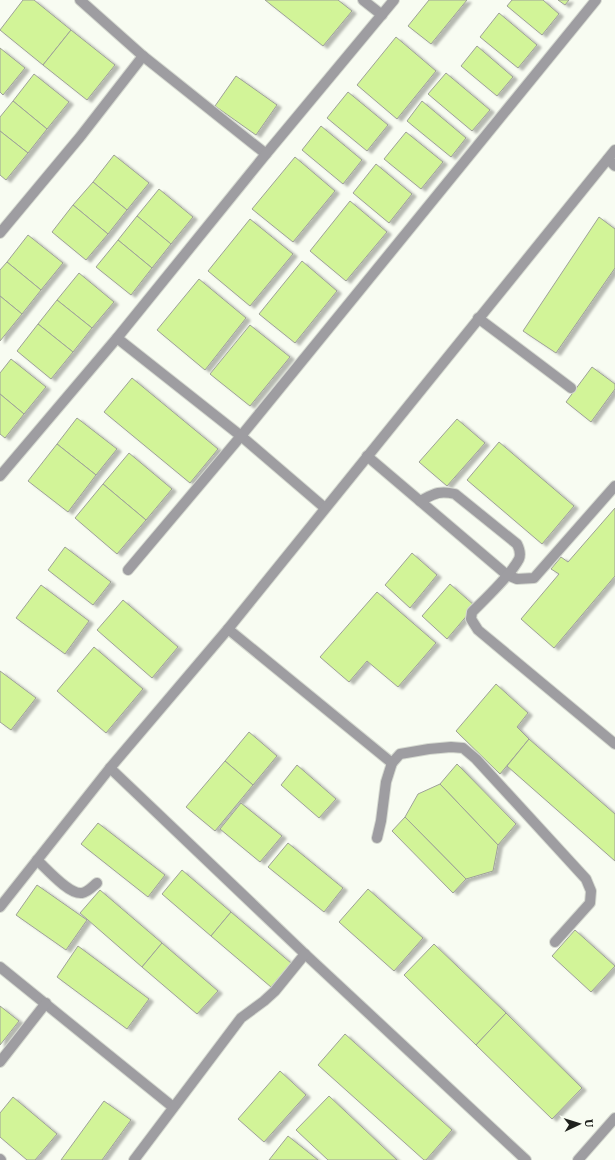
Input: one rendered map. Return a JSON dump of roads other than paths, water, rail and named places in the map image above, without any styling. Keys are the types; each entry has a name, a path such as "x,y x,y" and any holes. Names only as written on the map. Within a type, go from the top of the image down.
{"street":[{"path":"80,0 143,56 266,154"},
{"path":"363,0 382,15"},
{"path":"0,476 117,338 266,154 394,0"},
{"path":"128,570 241,436 596,0"},
{"path":"0,233 75,143 143,56"},
{"path":"0,906 110,768 228,629 478,318 611,162 615,150"},
{"path":"478,318 571,388"},
{"path":"117,338 241,436 325,508"},
{"path":"367,456 507,575 517,579 534,578 615,486"},
{"path":"420,501 436,493 445,492 455,494 517,544 520,550 519,558 507,575 472,612 471,620 478,630 615,744"},
{"path":"228,629 392,763"},
{"path":"377,838 381,821 386,782 392,763 400,754 429,749 451,747 463,748 476,759 586,879 591,891 590,903 555,942"},
{"path":"110,768 305,954 526,1160"},
{"path":"37,860 62,884 76,894 88,891 97,883"},
{"path":"134,1160 241,1018 264,1001 274,991 305,954"},
{"path":"0,967 173,1107"},
{"path":"0,1062 46,1003"},
{"path":"578,1160 615,1118"}]}
